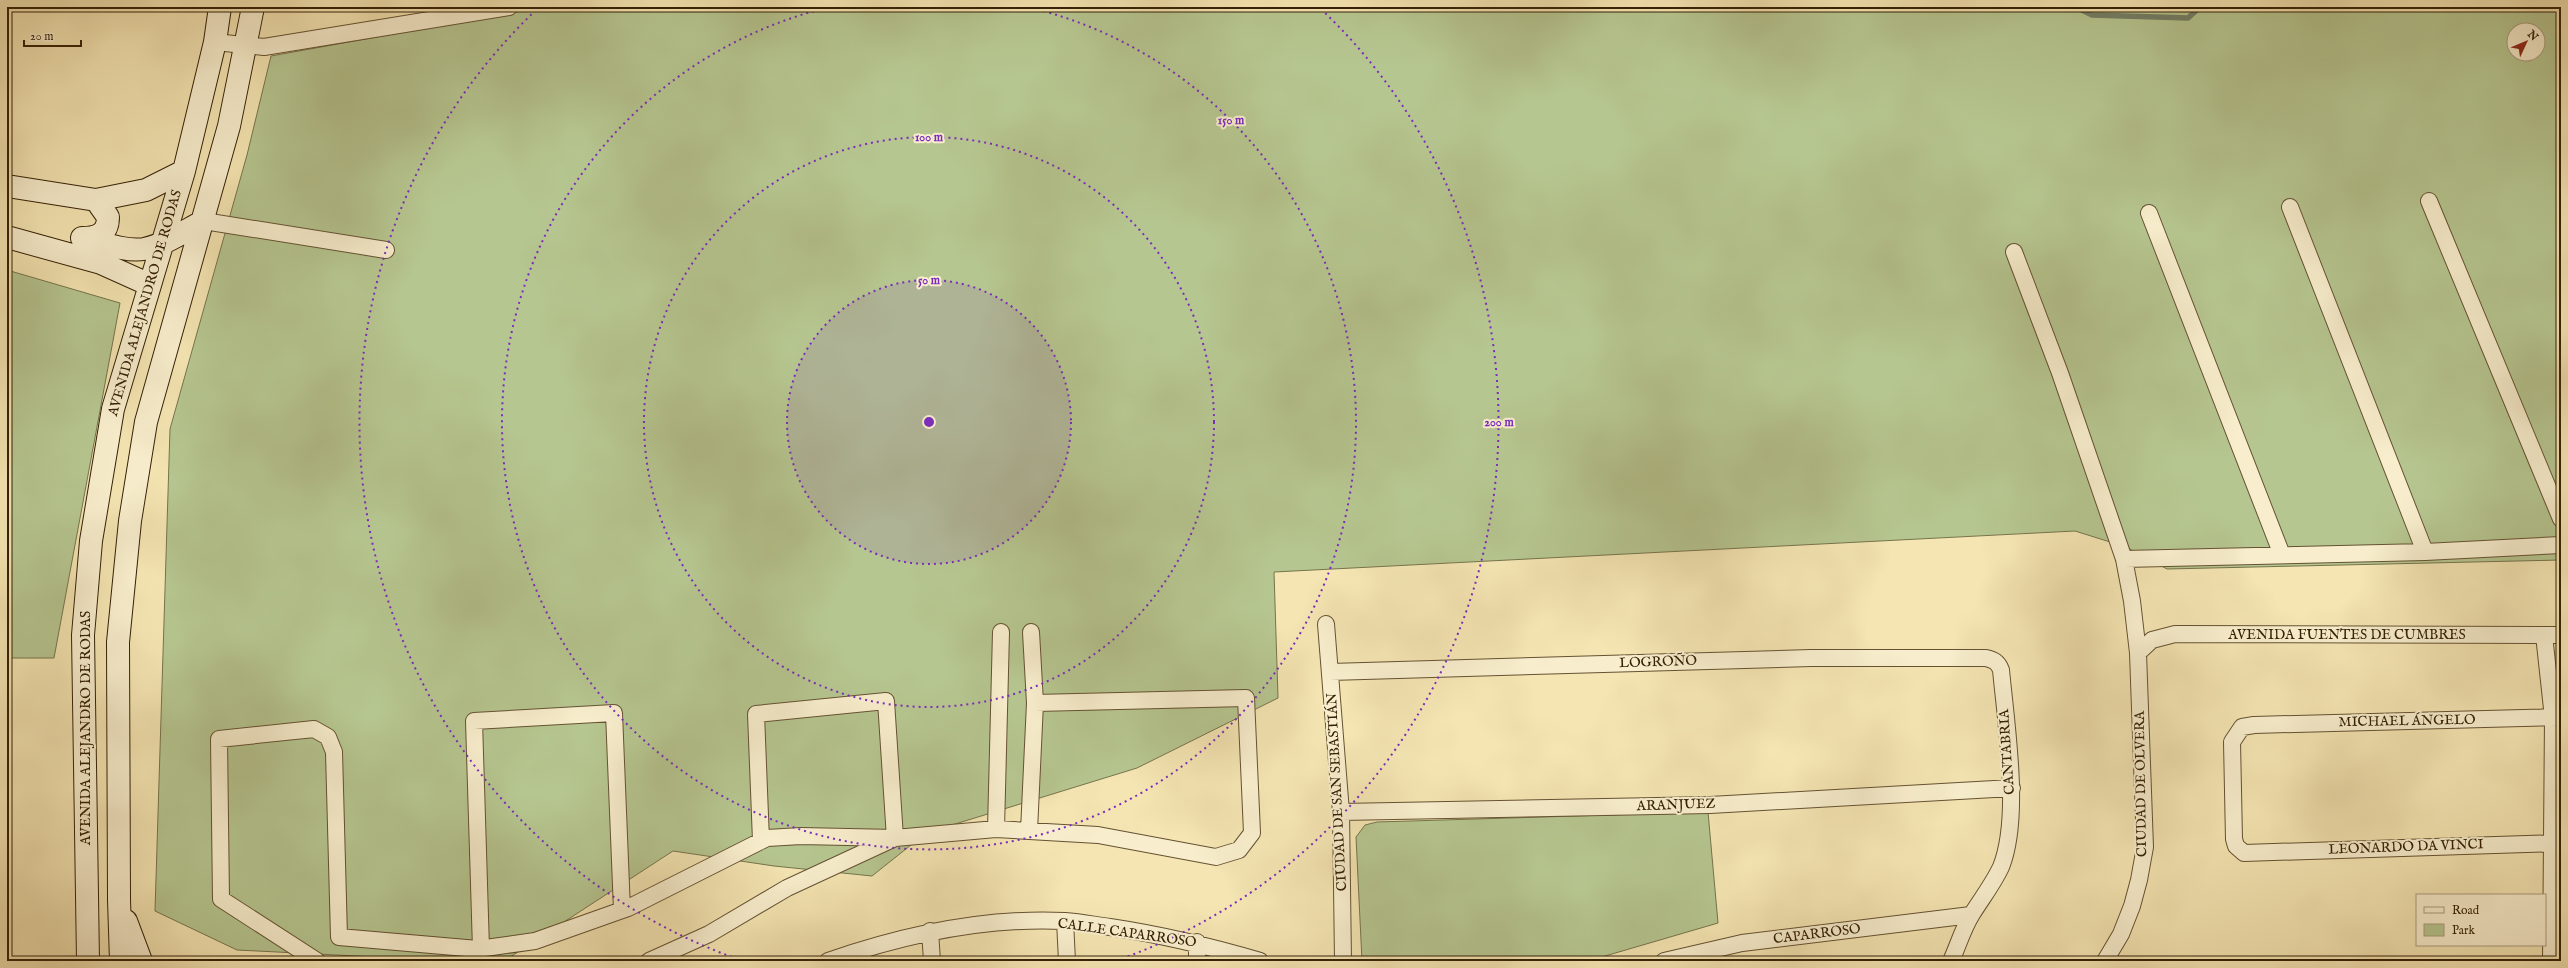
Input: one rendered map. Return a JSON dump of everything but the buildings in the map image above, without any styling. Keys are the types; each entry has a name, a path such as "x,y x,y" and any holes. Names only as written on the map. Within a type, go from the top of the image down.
{"street":[{"name":"AVENIDA ALEJANDRO DE RODAS","path":"88,961 83,635 91,541 113,409 184,171 215,42 220,7"},
{"path":"121,961 119,900 118,642 130,521 146,422 159,367 204,221 247,46 254,7"},
{"path":"215,42 264,47 509,7"},
{"path":"7,186 96,200 146,190 184,171"},
{"path":"15,239 86,238 101,235 108,223 105,210 96,200"},
{"path":"2429,201 2561,519"},
{"path":"2290,208 2425,552"},
{"path":"2149,214 2282,555"},
{"path":"86,238 144,249 162,242 204,221 386,250"},
{"path":"15,239 101,263 150,285"},
{"name":"CIUDAD DE OLVERA","path":"2014,252 2060,373 2124,559 2132,601 2138,653 2144,847 2132,906 2121,934 2105,961"},
{"path":"2124,559 2425,552 2561,546"},
{"name":"CIUDAD DE SAN SEBASTIÁN","path":"1326,624 1341,812 1343,961"},
{"path":"996,830 1001,632"},
{"path":"1029,831 1035,703 1031,632"},
{"name":"AVENIDA FUENTES DE CUMBRES","path":"2138,653 2152,640 2175,634 2561,635"},
{"path":"2544,635 2557,717 2556,843 2551,961"},
{"name":"LOGROÑO","path":"1330,672 1811,658 1986,658"},
{"name":"CANTABRIA","path":"1952,961 1971,915 1989,889 2001,866 2007,841 2012,788 2001,670 1998,662 1986,658"},
{"path":"317,961 221,899 219,739 314,729 328,737 334,752 339,937 481,949 535,941 622,910 767,838 801,836 896,838 996,830 1029,831 1098,835 1216,857 1239,850 1252,833 1246,698 1035,703"},
{"path":"761,841 756,714 886,701 896,838"},
{"path":"481,949 474,721 614,713 622,910"},
{"name":"MICHAEL ÁNGELO","path":"2251,853 2240,850 2234,839 2232,742 2242,728 2254,725 2557,717"},
{"name":"ARANJUEZ","path":"1341,812 1710,805 2012,788"},
{"path":"649,961 709,934 787,888 896,838"},
{"name":"LEONARDO DA VINCI","path":"2251,853 2556,843"},
{"path":"119,900 141,961"},
{"name":"CAPARROSO","path":"1664,961 1742,943 1971,915"},
{"path":"1065,921 1067,961"},
{"name":"CALLE CAPARROSO","path":"828,961 864,948 930,931 1010,923 1065,921 1197,942 1260,961"},
{"path":"930,931 932,961"},
{"path":"1197,942 1197,961"}],"green space":[{"path":"543,7 2561,7 2561,560 2167,569 2126,547 2075,531 1274,572 1278,698 1137,768 926,833 872,876 774,866 673,851 504,961 456,961 237,950 155,911 170,429 247,155 271,56"},
{"path":"7,270 120,303 54,658 7,658"},
{"path":"1708,812 1718,923 1588,961 1362,961 1356,837 1365,825 1377,822"}],"waterway":[{"path":"2076,7 2092,15 2188,18 2200,7"}]}
